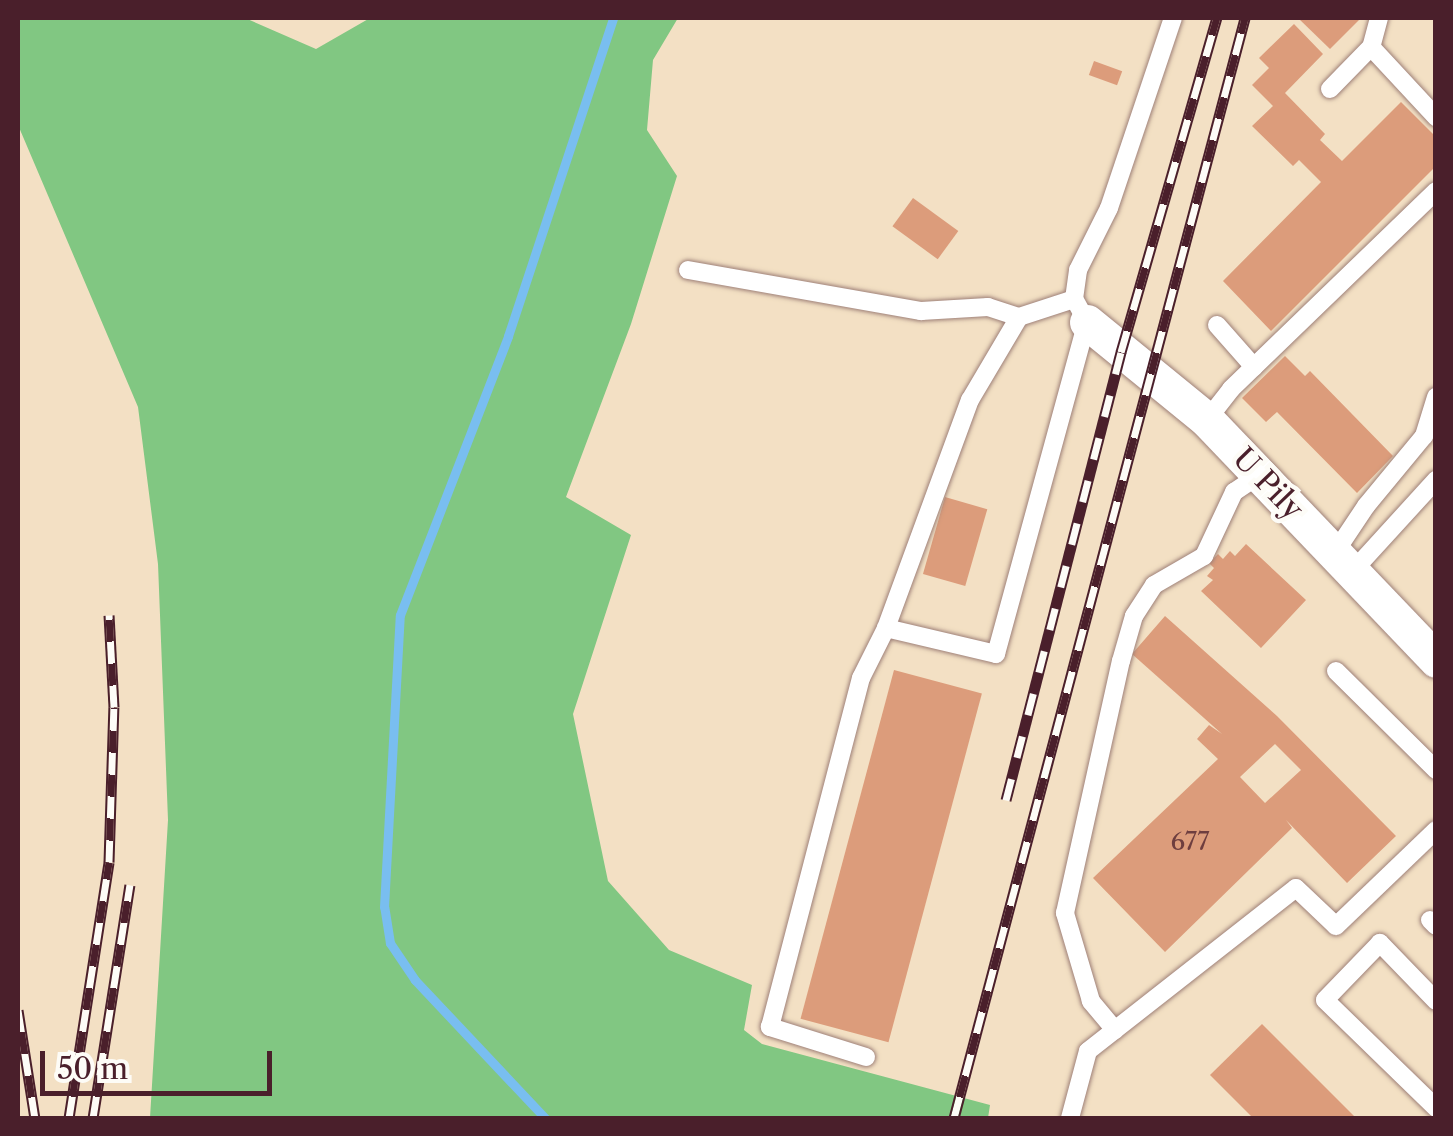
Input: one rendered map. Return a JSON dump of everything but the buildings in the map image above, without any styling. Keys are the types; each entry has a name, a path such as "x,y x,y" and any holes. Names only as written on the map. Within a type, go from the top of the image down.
{"street":[{"name":"U Pily","path":"1080,311 1207,420 1435,657"}],"lane":[{"path":"886,628 996,654 1080,311 1078,270 1109,208 1174,18"},
{"path":"1330,89 1371,47 1379,18"},
{"path":"1371,47 1436,117"},
{"path":"1207,420 1254,367 1436,191"},
{"path":"688,270 921,311 988,308 1019,317 1080,311"},
{"path":"866,1056 770,1027 861,678 886,628 970,400 1019,317"},
{"path":"1217,325 1254,367"},
{"path":"1343,563 1366,506 1424,436 1436,397"},
{"path":"1115,1030 1091,1002 1065,914 1121,661 1134,616 1154,586 1204,556 1234,492 1259,474"},
{"path":"1343,563 1436,480"},
{"path":"1336,671 1436,770"},
{"path":"1070,1118 1088,1052 1115,1030 1296,888 1336,926 1436,830"},
{"path":"1436,1000 1380,943 1325,1000 1436,1108"}],"green space":[{"path":"18,18 245,18 316,49 370,18 678,18 653,60 647,130 677,176 631,324 566,497 631,535 573,714 608,881 669,950 752,985 744,1030 762,1044 990,1105 988,1118 150,1118 168,820 158,564 138,407 18,125"}],"waterway":[{"path":"545,1118 415,980 390,943 384,907 400,615 508,336 613,18"}],"railway":[{"path":"1006,800 1121,352 1217,18"},
{"path":"954,1118 1245,18"},
{"path":"69,1118 109,862 114,707 109,615"},
{"path":"93,1118 130,885"},
{"path":"18,1010 35,1118"}]}
